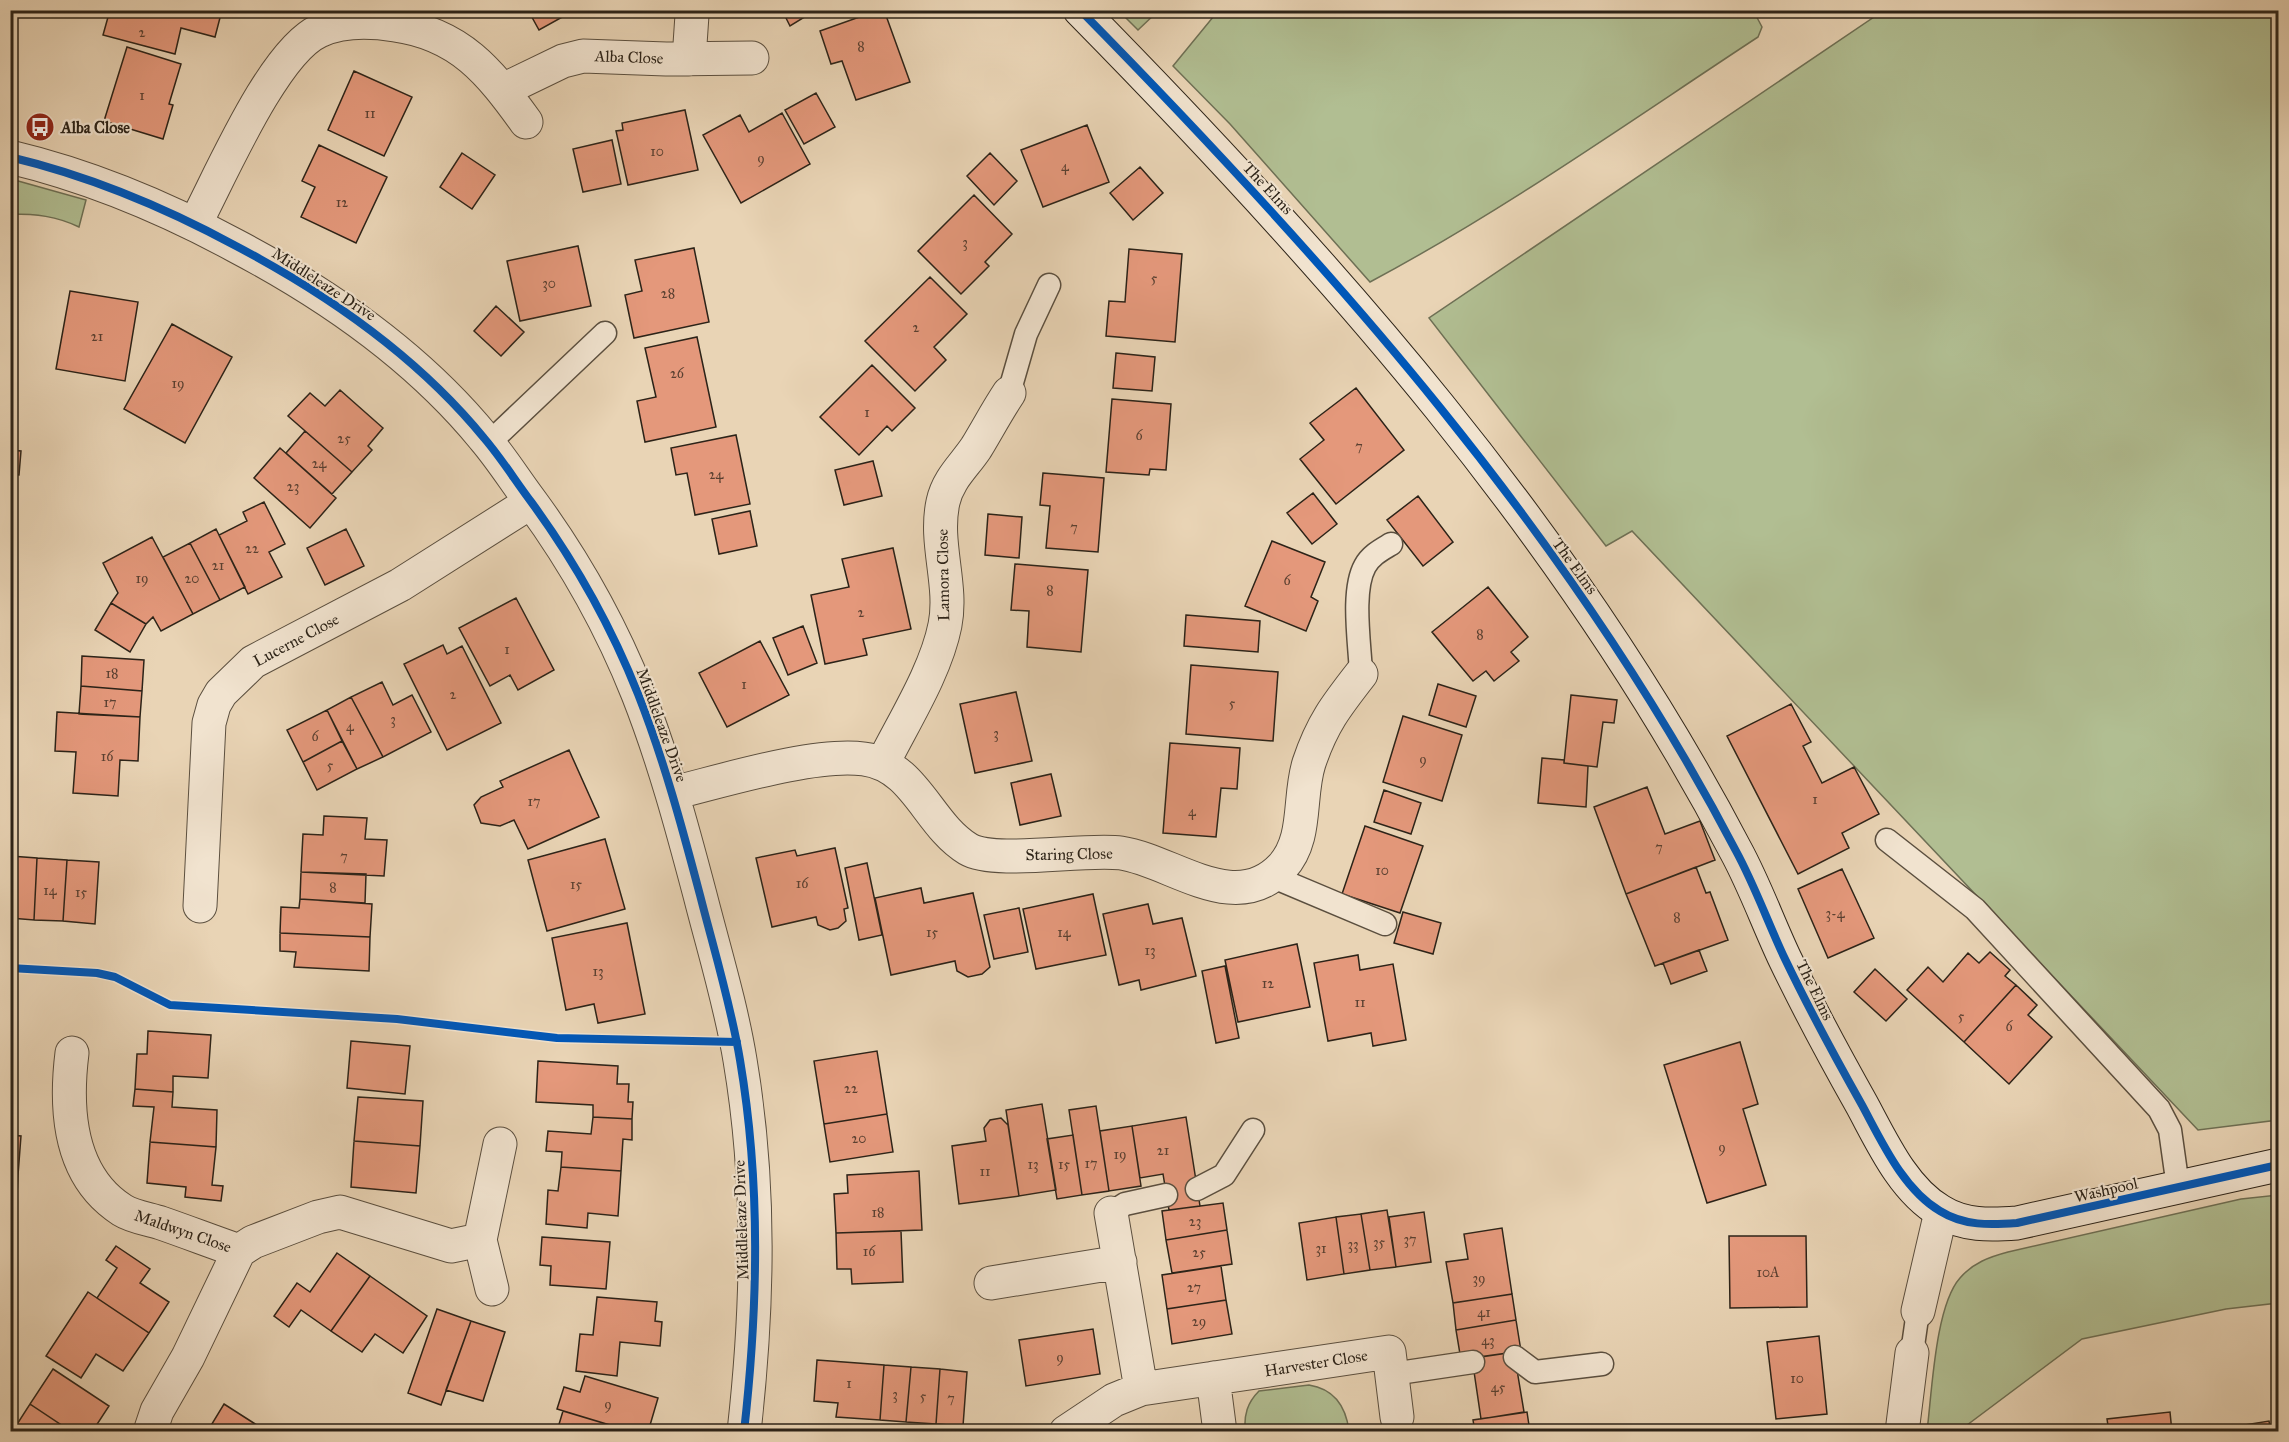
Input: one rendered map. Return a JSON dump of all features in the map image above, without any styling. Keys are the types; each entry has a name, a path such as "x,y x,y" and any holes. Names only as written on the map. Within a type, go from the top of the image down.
{"street":[{"name":"The Elms","path":"1080,10 1262,201 1417,380 1563,572 1619,650 1738,854 1810,1011 1876,1131 1914,1189 1941,1212"},
{"path":"689,58 692,15"},
{"path":"195,225 271,79 325,19 405,26 441,37 480,64 503,90 526,122"},
{"name":"Alba Close","path":"503,90 563,61 583,56 752,58"},
{"name":"Middleleaze Drive","path":"10,158 66,171 108,186 195,225 267,262 368,327 443,392 489,443 569,558 611,633 636,689 673,793 737,1042 750,1121 757,1266 744,1431"},
{"name":"Lamora Close","path":"883,763 936,652 945,625 946,600 941,524 943,502 950,484 975,449 1009,393"},
{"name":"Lucerne Close","path":"200,906 210,723 214,705 221,693 264,654 400,585 531,502"},
{"name":"Staring Close","path":"883,763 898,771 945,830 969,850 995,855 1123,854 1213,885 1234,888 1251,887 1281,868 1293,852 1308,765 1327,718 1361,674"},
{"path":"673,793 800,764 863,758 883,763"},
{"name":"Maldwyn Close","path":"72,1053 68,1088 75,1145 86,1175 106,1198 124,1212 239,1251"},
{"path":"492,1289 480,1240 500,1144"},
{"name":"Washpool","path":"1941,1212 1973,1224 2017,1223 2278,1165"},
{"name":"Maldwyn Close","path":"150,1431 157,1411 188,1357 239,1251 289,1228 340,1212 451,1246 480,1240"},
{"path":"1918,1311 1941,1212"},
{"path":"1111,1213 1141,1389"},
{"path":"991,1283 1120,1262"},
{"name":"Harvester Close","path":"1066,1431 1114,1400 1141,1389 1389,1352 1397,1418"},
{"path":"1902,1431 1912,1353"},
{"path":"1213,1378 1220,1431"}],"lane":[{"path":"1009,393 1026,334 1049,285"},
{"path":"489,443 605,333"},
{"path":"1361,674 1360,582 1365,566 1374,555 1391,544"},
{"path":"1887,840 1975,909 2159,1109 2170,1130 2178,1187"},
{"path":"1270,876 1385,924"},
{"path":"1197,1189 1224,1175 1253,1130"},
{"path":"1111,1213 1125,1204 1166,1195"},
{"path":"1912,1353 1918,1311"},
{"path":"1515,1357 1535,1372 1602,1364"},
{"path":"1392,1374 1473,1362"}],"green space":[{"path":"1753,10 1762,27 1758,37 1518,195 1370,282 1230,124 1173,66 1218,11"},
{"path":"1119,11 1158,11 1138,30"},
{"path":"1883,11 2278,11 2278,1120 2198,1130 1632,531 1606,546 1429,318"},
{"path":"11,179 86,200 79,227 46,216 11,214"},
{"path":"2278,1195 2278,1303 2226,1309 2082,1339 1959,1431 1927,1431 1936,1351 1945,1308 1960,1278 1976,1264 2008,1252 2241,1199"},
{"path":"1309,1385 1325,1390 1337,1400 1345,1414 1349,1431 1245,1431 1247,1410 1259,1391"}],"building":[{"path":"110,10 139,17 140,10 222,10 215,37 181,28 175,54 103,35"},
{"path":"528,10 575,10 539,30"},
{"path":"782,10 816,10 790,26"},
{"path":"884,10 910,82 856,100 842,61 831,64 820,31"},
{"path":"127,47 181,64 169,104 173,105 163,139 104,121"},
{"path":"354,71 412,97 384,156 328,130"},
{"path":"816,93 835,127 804,144 785,110"},
{"path":"685,110 698,170 628,185 616,131 623,130 622,123"},
{"path":"782,113 810,164 741,203 703,135 740,115 749,132"},
{"path":"1087,125 1109,182 1043,207 1021,150"},
{"path":"612,140 621,184 583,192 573,149"},
{"path":"319,145 387,177 356,243 301,217 315,187 302,181"},
{"path":"462,153 495,175 472,209 440,187"},
{"path":"990,153 1017,181 994,205 967,176"},
{"path":"1140,167 1163,193 1133,220 1110,193"},
{"path":"974,195 1012,234 985,262 989,266 961,294 918,251"},
{"path":"578,246 591,306 520,321 507,261"},
{"path":"694,248 709,322 634,338 625,295 642,291 635,260"},
{"path":"1129,249 1182,254 1175,342 1106,336 1109,301 1125,302"},
{"path":"930,277 967,314 934,347 946,360 915,391 865,341"},
{"path":"70,291 138,302 125,381 56,369"},
{"path":"496,306 524,332 501,356 474,331"},
{"path":"172,324 232,357 185,443 124,409"},
{"path":"697,337 716,427 645,442 637,401 656,397 645,348"},
{"path":"1116,353 1155,357 1152,391 1113,388"},
{"path":"872,365 915,408 892,431 887,426 859,455 820,417"},
{"path":"1356,388 1404,450 1336,504 1300,459 1324,440 1310,423"},
{"path":"340,390 383,428 368,446 372,450 352,472 288,416 310,393 325,406"},
{"path":"1112,399 1171,404 1166,470 1150,469 1149,475 1106,472"},
{"path":"305,431 352,472 332,494 286,453"},
{"path":"736,435 750,504 695,515 687,473 676,475 671,448"},
{"path":"280,448 336,498 310,528 254,478"},
{"path":"10,450 21,451 19,475 10,474"},
{"path":"873,461 882,496 844,505 835,470"},
{"path":"1043,473 1104,478 1098,552 1046,548 1050,506 1040,505"},
{"path":"1313,493 1337,524 1312,544 1287,513"},
{"path":"1418,496 1453,542 1423,566 1387,520"},
{"path":"264,502 285,544 269,552 282,577 248,594 219,535 247,521 243,512"},
{"path":"750,511 757,546 719,554 712,519"},
{"path":"988,514 1022,517 1019,558 985,555"},
{"path":"216,529 245,587 220,600 190,543"},
{"path":"346,529 364,566 325,585 307,548"},
{"path":"152,537 193,614 161,631 153,617 146,624 111,603 118,593 103,563"},
{"path":"1272,541 1325,562 1311,597 1318,601 1306,631 1245,606"},
{"path":"190,543 220,600 193,614 163,557"},
{"path":"893,548 911,629 863,639 867,655 825,664 811,595 849,587 842,559"},
{"path":"1015,564 1088,570 1081,652 1027,647 1029,611 1011,610"},
{"path":"1488,587 1528,637 1511,652 1519,661 1494,681 1486,671 1473,681 1432,632"},
{"path":"516,598 554,670 518,690 510,675 490,686 459,628"},
{"path":"111,603 146,624 130,652 95,630"},
{"path":"1186,615 1260,621 1258,652 1184,646"},
{"path":"803,626 817,663 788,675 773,638"},
{"path":"760,641 789,695 727,727 699,673"},
{"path":"443,645 447,654 462,646 501,723 447,750 404,664"},
{"path":"82,656 144,660 142,691 81,686"},
{"path":"1191,665 1278,672 1273,741 1186,734"},
{"path":"382,682 393,705 412,695 431,732 383,757 351,697"},
{"path":"1438,684 1476,696 1466,727 1429,715"},
{"path":"81,686 142,691 140,717 79,714"},
{"path":"1016,692 1032,761 975,773 960,704"},
{"path":"1571,695 1617,700 1614,723 1603,722 1597,767 1564,763"},
{"path":"351,697 383,757 357,769 327,710"},
{"path":"1791,704 1811,742 1803,746 1822,783 1854,767 1879,814 1842,833 1849,848 1798,874 1727,736"},
{"path":"327,710 342,741 303,762 287,730"},
{"path":"57,712 140,717 138,761 120,760 118,796 73,793 76,752 55,751"},
{"path":"1403,716 1462,735 1442,801 1383,782"},
{"path":"342,741 357,769 317,790 303,762"},
{"path":"1170,743 1240,748 1237,789 1221,788 1216,837 1163,833"},
{"path":"569,750 599,817 528,849 514,820 500,826 481,823 474,805 481,797 503,787 500,781"},
{"path":"1542,758 1588,766 1586,807 1538,803"},
{"path":"1051,774 1061,816 1020,825 1011,783"},
{"path":"1647,787 1665,834 1700,821 1715,860 1626,894 1594,807"},
{"path":"1384,790 1421,803 1411,834 1374,822"},
{"path":"324,816 367,818 365,839 387,840 384,876 301,872 303,834 323,835"},
{"path":"1365,826 1423,846 1400,913 1342,894"},
{"path":"605,839 625,909 547,931 528,860"},
{"path":"835,848 848,908 844,909 846,921 838,928 830,930 818,925 816,917 772,927 756,858 795,850 797,856"},
{"path":"10,856 37,858 34,920 10,918"},
{"path":"37,858 67,860 63,921 34,920"},
{"path":"67,860 99,862 95,924 63,921"},
{"path":"867,863 882,935 859,940 845,868"},
{"path":"1696,867 1706,893 1710,892 1728,940 1655,966 1626,894"},
{"path":"1842,869 1874,938 1828,958 1798,889"},
{"path":"301,872 366,874 365,903 300,899"},
{"path":"921,888 924,903 973,893 990,967 982,974 968,977 957,971 955,961 891,975 875,898"},
{"path":"1093,894 1106,955 1036,969 1023,909"},
{"path":"300,899 372,904 370,937 280,933 281,907 299,908"},
{"path":"1148,904 1153,924 1182,918 1196,976 1141,990 1139,980 1119,985 1103,914"},
{"path":"1019,908 1028,952 994,959 984,915"},
{"path":"1403,912 1441,923 1433,954 1394,943"},
{"path":"627,923 645,1014 598,1023 594,1004 566,1010 552,938"},
{"path":"280,933 370,937 369,971 294,967 296,952 280,951"},
{"path":"1297,944 1310,1007 1238,1022 1225,960"},
{"path":"1699,950 1707,971 1671,984 1663,963"},
{"path":"1990,952 2010,970 2005,976 2016,985 1964,1042 1907,990 1928,967 1943,982 1968,953 1979,963"},
{"path":"1358,955 1360,970 1393,964 1406,1040 1373,1046 1371,1033 1328,1041 1314,963"},
{"path":"1225,966 1239,1038 1216,1043 1202,971"},
{"path":"1875,969 1907,999 1886,1021 1854,992"},
{"path":"2016,985 2037,1005 2028,1015 2052,1037 2009,1084 1964,1042"},
{"path":"148,1031 211,1035 208,1078 173,1076 173,1092 135,1089 137,1054 147,1054"},
{"path":"351,1041 410,1046 405,1094 347,1088"},
{"path":"1740,1042 1758,1104 1743,1109 1766,1185 1707,1203 1664,1065"},
{"path":"877,1051 887,1114 824,1124 814,1061"},
{"path":"538,1061 618,1066 617,1084 629,1084 628,1102 633,1102 632,1119 593,1117 593,1105 536,1102"},
{"path":"135,1089 173,1092 172,1107 217,1110 216,1147 150,1142 154,1107 133,1106"},
{"path":"358,1097 423,1101 420,1146 354,1141"},
{"path":"1042,1104 1056,1190 1019,1196 1006,1110"},
{"path":"1096,1106 1109,1191 1082,1195 1069,1110"},
{"path":"887,1114 893,1152 830,1162 824,1124"},
{"path":"593,1117 632,1119 632,1140 623,1139 621,1171 561,1167 562,1152 546,1151 548,1131 591,1134"},
{"path":"1186,1117 1200,1206 1169,1210 1163,1174 1140,1178 1132,1126"},
{"path":"1001,1118 1008,1125 1019,1196 959,1204 952,1146 986,1141 984,1128 990,1120"},
{"path":"1132,1126 1141,1186 1109,1191 1100,1131"},
{"path":"10,1135 21,1136 18,1175 10,1175"},
{"path":"1073,1135 1082,1195 1057,1199 1047,1139"},
{"path":"354,1141 420,1146 416,1193 351,1187"},
{"path":"150,1142 216,1147 212,1185 223,1186 221,1201 185,1197 186,1187 147,1183"},
{"path":"561,1167 621,1171 618,1216 588,1213 587,1228 546,1224 548,1190 558,1191"},
{"path":"919,1171 922,1230 836,1233 834,1194 848,1193 847,1175"},
{"path":"10,1175 18,1175 15,1234 10,1234"},
{"path":"1223,1203 1227,1230 1166,1240 1162,1211"},
{"path":"1387,1210 1396,1267 1370,1270 1361,1214"},
{"path":"1424,1212 1431,1262 1396,1267 1389,1217"},
{"path":"1361,1214 1370,1270 1344,1274 1336,1217"},
{"path":"1336,1217 1344,1274 1307,1280 1299,1223"},
{"path":"1502,1228 1512,1294 1453,1303 1446,1262 1468,1259 1464,1234"},
{"path":"1227,1230 1232,1264 1172,1273 1166,1240"},
{"path":"901,1231 903,1282 852,1284 851,1269 837,1269 836,1233"},
{"path":"1729,1236 1806,1236 1807,1307 1730,1308"},
{"path":"542,1237 610,1242 606,1289 550,1285 551,1266 540,1265"},
{"path":"116,1246 150,1269 140,1283 169,1302 149,1333 97,1298 117,1268 106,1260"},
{"path":"337,1253 370,1276 331,1331 301,1310 289,1327 274,1316 297,1283 310,1292"},
{"path":"1221,1266 1226,1300 1167,1309 1162,1275"},
{"path":"370,1276 427,1316 403,1353 375,1334 362,1352 331,1331"},
{"path":"88,1292 149,1333 123,1371 96,1354 81,1378 46,1356"},
{"path":"1512,1294 1516,1320 1456,1330 1453,1303"},
{"path":"597,1297 657,1302 655,1321 662,1322 660,1346 620,1342 617,1376 576,1371 580,1334 593,1335"},
{"path":"1226,1300 1232,1334 1172,1344 1167,1309"},
{"path":"437,1309 471,1321 441,1405 408,1393"},
{"path":"1516,1320 1521,1351 1461,1360 1456,1330"},
{"path":"471,1321 505,1332 483,1401 446,1390"},
{"path":"1093,1329 1100,1374 1026,1386 1019,1340"},
{"path":"1819,1336 1827,1414 1776,1419 1767,1342"},
{"path":"1514,1352 1524,1412 1481,1419 1472,1358"},
{"path":"817,1360 884,1365 880,1420 836,1417 838,1403 814,1401"},
{"path":"884,1365 911,1367 906,1422 880,1420"},
{"path":"911,1367 940,1369 936,1424 906,1422"},
{"path":"53,1369 109,1406 92,1432 72,1432 30,1404"},
{"path":"940,1369 967,1372 963,1426 936,1424"},
{"path":"585,1376 658,1398 648,1432 633,1432 557,1409 564,1387 580,1392"},
{"path":"30,1404 72,1432 12,1432"},
{"path":"224,1404 263,1429 261,1432 207,1432"},
{"path":"563,1411 633,1432 557,1431"},
{"path":"1527,1412 1530,1432 1475,1432 1473,1420"},
{"path":"2170,1412 2172,1432 2109,1432 2107,1419"},
{"path":"2269,1421 2271,1432 2201,1432"}],"cycle path":[{"path":"1080,10 1173,106 1353,304 1440,407 1522,513 1599,622 1671,735 1736,851 1785,959 1822,1033 1895,1164 1904,1178 1927,1202 1949,1216 1968,1222 2017,1223 2278,1165"},
{"path":"10,157 98,183 182,218 305,285 370,330 430,380 484,438 548,525 591,595 627,669 664,769 722,978 740,1060 751,1153 755,1246 752,1339 744,1432"},
{"path":"10,968 97,973 115,977 170,1005 397,1019 557,1038 737,1042"}],"place":[{"name":"Alba Close","path":"40,127"}]}
